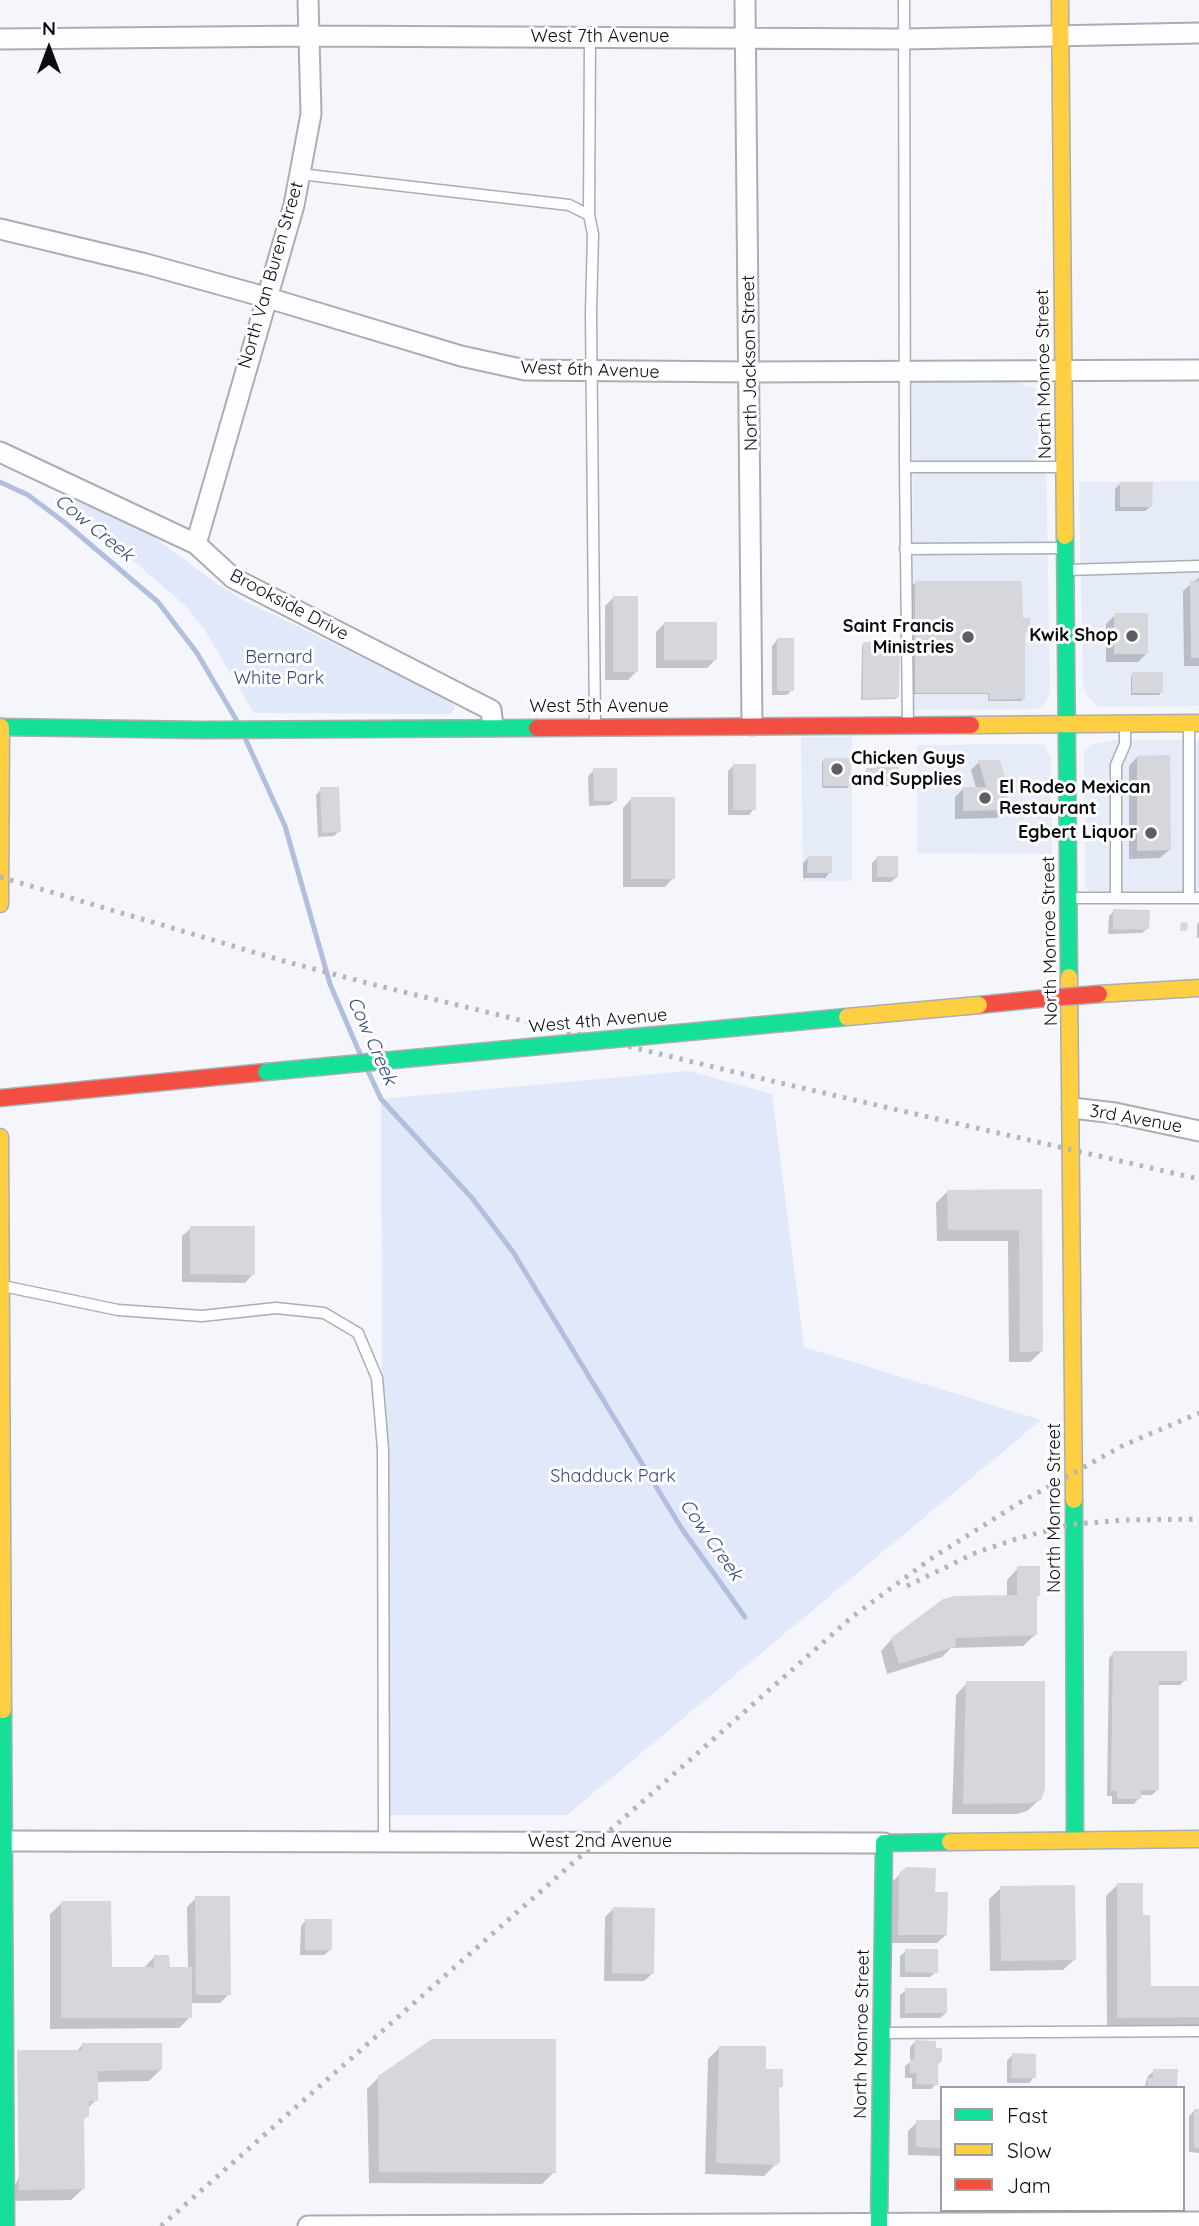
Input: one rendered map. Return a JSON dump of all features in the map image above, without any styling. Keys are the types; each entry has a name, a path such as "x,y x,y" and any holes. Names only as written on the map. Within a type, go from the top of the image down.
{"street":[{"name":"North Van Buren Street","path":"196,544 265,297 294,205 311,114 309,0"},
{"name":"North Jackson Street","path":"745,0 752,725"},
{"name":"North Monroe Street","path":"1060,0 1072,1108 1074,1839"},
{"name":"West 7th Avenue","path":"0,39 309,36 905,38 1199,33"},
{"name":"West 6th Avenue","path":"0,229 146,264 461,356 525,370 1199,370"},
{"name":"Brookside Drive","path":"0,452 196,544 233,578 491,710 493,726"},
{"name":"West 5th Avenue","path":"1,727 203,730 1194,723"},
{"path":"0,904 1,727"},
{"name":"West 4th Avenue","path":"0,1098 1037,999 1199,988"},
{"name":"3rd Avenue","path":"1072,1108 1115,1113 1199,1131"},
{"path":"0,1137 2,2030 6,2226"},
{"name":"West 2nd Avenue","path":"2,1840 884,1843 1199,1839"},
{"name":"North Monroe Street","path":"879,2224 884,1843"},
{"path":"308,2226 1199,2222"}],"lane":[{"path":"904,0 908,724"},
{"path":"590,37 589,215 593,234 595,726"},
{"path":"300,174 569,205 589,215"},
{"path":"905,467 1064,467"},
{"path":"905,549 1065,548"},
{"path":"1065,570 1199,566"},
{"path":"1116,898 1116,765 1125,744 1125,723"},
{"path":"1068,898 1194,898 1194,723"},
{"path":"2,1286 118,1310 202,1316 276,1308 324,1313 358,1333 377,1378 383,1449 384,1841"},
{"path":"882,2033 1199,2031"}],"shaded area":[{"path":"912,382 1016,382 1033,387 1045,396 1050,695 1043,706 1037,709 914,710"},
{"path":"1199,481 1199,706 1096,705 1087,696 1083,685 1079,482"},
{"path":"801,737 852,737 852,881 803,881"},
{"path":"1115,740 1199,740 1199,892 1097,893 1085,886 1084,752 1092,744"},
{"path":"917,745 1045,746 1051,758 1052,854 917,853"}],"green space":[{"name":"Bernard White Park","path":"63,496 125,519 243,600 446,698 455,706 454,710 450,714 254,713 204,629 186,606 96,529 73,515"},
{"name":"Shadduck Park","path":"689,1071 772,1094 804,1347 1041,1420 567,1815 383,1815 381,1099"}],"building":[{"path":"1120,482 1153,482 1152,507 1120,507"},
{"path":"915,581 1022,581 1023,618 1030,618 1030,633 1025,633 1025,699 989,700 989,693 915,693"},
{"path":"1190,581 1199,581 1199,658 1191,658"},
{"path":"613,596 638,596 638,672 613,672"},
{"path":"1114,613 1148,613 1148,654 1114,654"},
{"path":"664,622 717,622 717,660 664,660"},
{"path":"777,638 794,638 794,691 777,691"},
{"path":"900,641 899,697 863,699 863,642"},
{"path":"1132,672 1163,672 1163,693 1132,693"},
{"path":"1170,755 1171,850 1137,851 1137,756"},
{"path":"823,758 851,758 851,786 823,786"},
{"path":"899,760 898,785 866,785 866,768 877,768 877,762"},
{"path":"978,760 1000,760 1007,786 1008,810 963,811 963,787 986,787"},
{"path":"733,764 756,764 756,810 733,810"},
{"path":"593,768 617,768 617,801 594,801"},
{"path":"320,787 339,787 341,832 322,833"},
{"path":"631,797 675,797 675,879 631,879"},
{"path":"808,856 832,856 832,873 807,873"},
{"path":"877,856 898,856 898,877 877,877"},
{"path":"1113,909 1150,910 1149,929 1113,930"},
{"path":"1181,922 1188,923 1187,931 1180,931"},
{"path":"1042,1189 1043,1351 1020,1352 1019,1230 948,1230 947,1190"},
{"path":"190,1226 255,1226 255,1275 190,1274"},
{"path":"1017,1566 1040,1566 1037,1635 955,1638 956,1646 899,1664 891,1638 943,1599 955,1596 1017,1595"},
{"path":"1113,1651 1187,1651 1187,1681 1159,1681 1159,1790 1141,1790 1141,1799 1117,1799 1117,1791 1111,1791"},
{"path":"966,1681 1045,1681 1045,1789 1041,1800 1030,1803 963,1804"},
{"path":"907,1867 936,1868 935,1892 948,1892 947,1935 898,1935 899,1873"},
{"path":"1117,1883 1143,1883 1143,1915 1150,1915 1151,1986 1199,1986 1199,2017 1117,2018"},
{"path":"1075,1885 1076,1960 1001,1961 1000,1886"},
{"path":"195,1896 230,1896 231,1995 196,1995"},
{"path":"61,1901 111,1901 112,1967 154,1967 154,1955 169,1955 170,1967 192,1967 192,2018 61,2018"},
{"path":"613,1907 655,1908 654,1974 612,1973"},
{"path":"305,1919 332,1919 332,1950 305,1950"},
{"path":"905,1949 938,1949 938,1973 905,1972"},
{"path":"905,1988 947,1988 947,2013 905,2013"},
{"path":"432,2039 556,2039 556,2173 379,2172 378,2076"},
{"path":"915,2040 936,2041 936,2048 942,2048 942,2062 938,2062 938,2085 916,2084 917,2073 910,2073"},
{"path":"82,2043 162,2043 162,2070 98,2071 98,2101 89,2101 89,2117 84,2117 85,2189 19,2190 17,2050 82,2050"},
{"path":"719,2046 766,2046 766,2069 783,2069 783,2087 779,2087 780,2162 777,2165 716,2163"},
{"path":"1012,2053 1036,2054 1036,2078 1011,2078"},
{"path":"1153,2069 1178,2069 1177,2086 1148,2086 1148,2078 1153,2078"},
{"path":"1194,2109 1199,2109 1199,2148 1194,2148"},
{"path":"916,2120 940,2120 940,2148 916,2147"}],"waterway":[{"name":"Cow Creek","path":"0,482 28,495 64,522 158,602 197,653 237,721"},
{"name":"Cow Creek","path":"246,740 285,826 330,984 361,1056"},
{"name":"Cow Creek","path":"368,1071 381,1099 472,1198 513,1252 682,1529 745,1617"}],"railway":[{"path":"0,877 287,962 383,987 776,1082 1199,1179"},
{"path":"161,2226 852,1617 932,1558 1019,1503 1124,1445 1199,1413"},
{"path":"907,1586 975,1553 1074,1524 1199,1519"}],"traffic: fast":[{"path":"1065,536 1069,977"},
{"path":"0,727 203,730 537,728"},
{"path":"266,1072 847,1017"},
{"path":"1074,1500 1075,1839"},
{"path":"3,1710 6,2226"},
{"path":"879,2226 884,1843 950,1842"}],"traffic: slow":[{"path":"1060,0 1065,536"},
{"path":"971,725 1199,723"},
{"path":"0,904 1,727"},
{"path":"1069,977 1074,1500"},
{"path":"1099,994 1199,988"},
{"path":"847,1017 979,1005"},
{"path":"0,1137 3,1710"},
{"path":"950,1842 1199,1839"}],"traffic: jam":[{"path":"537,728 971,725"},
{"path":"1037,999 1099,994"},
{"path":"979,1005 1037,999"},
{"path":"0,1098 266,1072"}],"place":[{"name":"Kwik Shop","path":"1132,636"},
{"name":"Saint Francis Ministries","path":"968,637"},
{"name":"Chicken Guys and Supplies","path":"837,769"},
{"name":"El Rodeo Mexican Restaurant","path":"985,798"},
{"name":"Egbert Liquor","path":"1151,833"}]}
